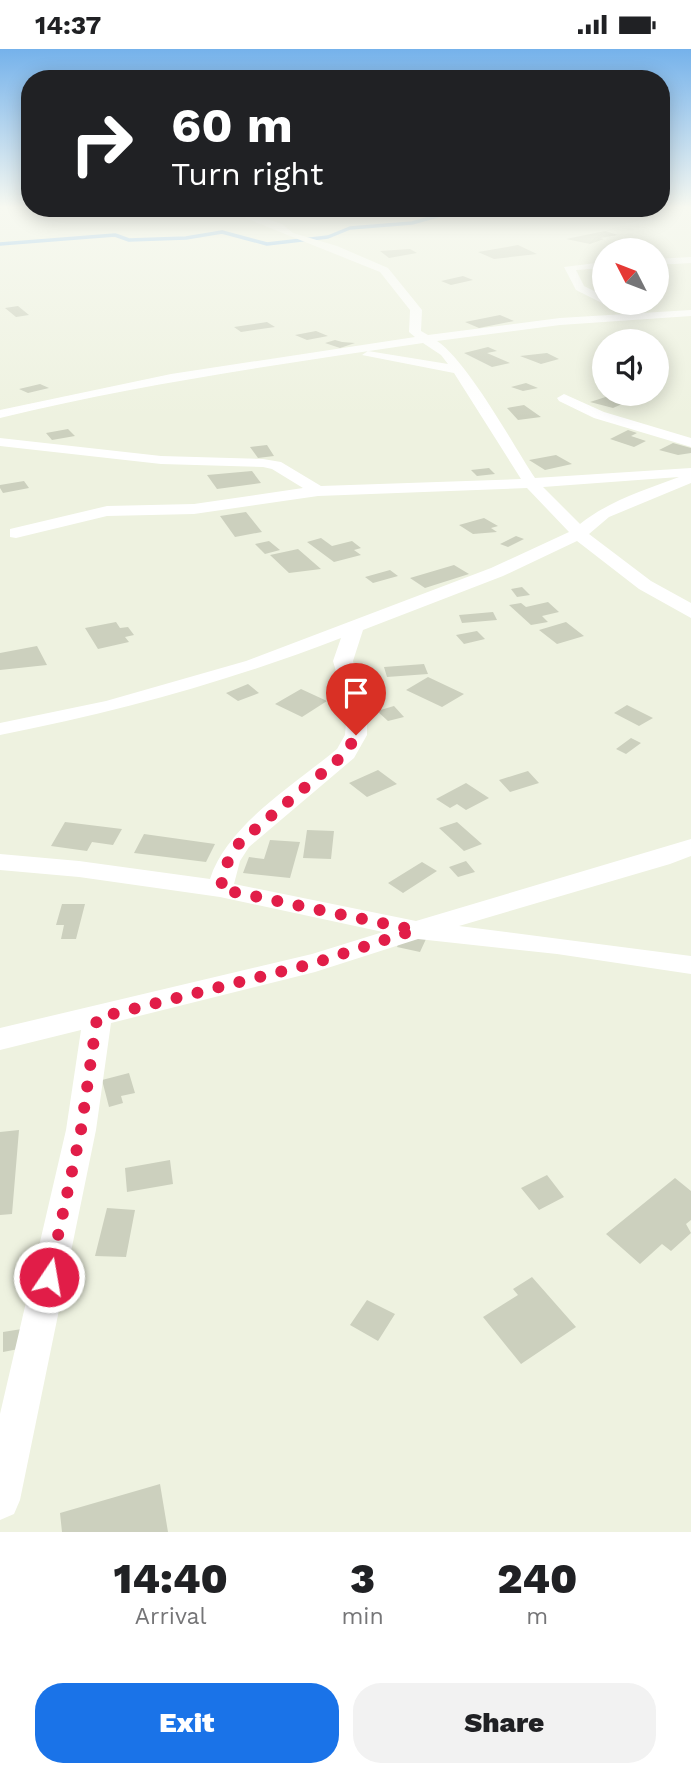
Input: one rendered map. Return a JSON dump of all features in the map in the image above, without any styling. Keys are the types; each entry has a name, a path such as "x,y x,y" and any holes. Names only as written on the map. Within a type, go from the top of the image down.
{"street":[{"path":"391,278 416,310 415,332 444,352 458,370 531,484 594,549 645,585 679,602 691,612"},
{"path":"575,278 580,288 592,295"},
{"path":"0,414 94,391 340,351 614,317 691,313"},
{"path":"340,351 458,370"},
{"path":"564,398 599,415 691,443"},
{"path":"0,442 161,460 276,465 318,491"},
{"path":"16,533 107,511 194,509 318,491 531,484 691,472"},
{"path":"0,729 109,707 253,665 497,572 580,533 603,514 626,502 691,478"},
{"path":"220,889 228,861 240,842 346,753 356,735 357,710 343,661 354,628"},
{"path":"0,1039 97,1018 315,963 415,930 661,859 691,847"},
{"path":"0,862 79,869 220,889 415,930 557,945 691,965"},
{"path":"0,1500 81,1130 97,1018"}],"building":[{"path":"453,278 473,280 451,285 441,281"},
{"path":"18,306 29,315 16,317 5,308"},
{"path":"500,315 514,321 479,328 465,322"},
{"path":"267,322 275,327 241,332 234,327"},
{"path":"316,331 328,336 307,340 295,335"},
{"path":"335,340 355,343 340,348 325,343"},
{"path":"488,347 497,351 487,353 510,363 492,367 464,353"},
{"path":"547,353 559,359 541,364 520,356"},
{"path":"526,383 538,388 523,391 511,387"},
{"path":"40,384 49,388 28,393 19,389"},
{"path":"524,405 541,417 518,420 507,408"},
{"path":"68,429 75,436 52,440 46,433"},
{"path":"628,430 637,433 631,436 646,441 634,447 610,439"},
{"path":"673,443 691,448 691,453 678,455 659,450"},
{"path":"267,445 274,456 258,458 250,447"},
{"path":"556,455 572,464 545,470 529,460"},
{"path":"489,468 495,474 477,476 471,470"},
{"path":"252,471 261,483 217,489 207,475"},
{"path":"24,481 29,488 3,493 0,488 0,485"},
{"path":"246,512 262,532 235,537 220,516"},
{"path":"484,518 498,526 491,528 497,532 473,534 459,525"},
{"path":"516,536 524,539 508,547 500,544"},
{"path":"321,538 332,546 352,541 361,548 354,550 361,555 334,562 307,542"},
{"path":"269,541 280,550 265,554 255,544"},
{"path":"298,549 321,569 289,573 270,555"},
{"path":"454,565 469,574 425,588 410,578"},
{"path":"390,570 398,576 373,583 365,577"},
{"path":"522,587 530,595 517,597 511,589"},
{"path":"548,602 559,612 542,616 548,622 531,625 509,605 521,603 526,607"},
{"path":"493,612 497,620 462,623 459,615"},
{"path":"116,622 120,628 128,627 134,635 125,637 129,642 98,649 85,628"},
{"path":"566,622 584,636 557,644 539,630"},
{"path":"477,631 485,639 464,644 456,635"},
{"path":"37,646 47,665 0,670 0,653"},
{"path":"424,664 428,674 387,677 384,667"},
{"path":"428,677 464,694 442,707 406,690"},
{"path":"248,684 259,693 238,701 226,693"},
{"path":"301,689 327,701 302,717 275,704"},
{"path":"627,705 653,718 639,726 614,713"},
{"path":"394,706 404,717 388,721 377,711"},
{"path":"631,738 641,743 626,754 616,749"},
{"path":"378,770 397,784 367,797 349,783"},
{"path":"528,771 539,783 510,792 499,780"},
{"path":"466,783 489,798 466,810 457,804 450,808 436,799"},
{"path":"65,822 122,829 113,845 92,842 87,851 51,846"},
{"path":"457,822 482,844 464,851 439,828"},
{"path":"307,830 334,831 331,859 303,858"},
{"path":"144,834 215,844 206,862 134,853"},
{"path":"270,840 300,842 290,878 243,873 249,857 264,859"},
{"path":"466,861 475,872 458,877 449,867"},
{"path":"422,862 437,871 403,893 388,883"},
{"path":"62,904 85,904 76,939 61,939 64,925 56,925"},
{"path":"402,934 426,939 420,952 397,947"},
{"path":"129,1073 135,1093 121,1096 123,1103 109,1107 102,1080"},
{"path":"19,1130 12,1214 0,1215 0,1132"},
{"path":"170,1160 173,1184 127,1192 125,1168"},
{"path":"547,1175 564,1197 539,1210 521,1188"},
{"path":"675,1178 691,1191 691,1220 686,1224 691,1233 671,1251 662,1244 640,1264 606,1234"},
{"path":"107,1208 135,1210 126,1257 95,1256"},
{"path":"532,1277 576,1327 521,1364 483,1317 518,1295 513,1289"},
{"path":"367,1300 395,1314 378,1341 350,1325"},
{"path":"28,1328 29,1347 3,1352 3,1332"},
{"path":"160,1484 168,1532 62,1532 60,1513"}],"route":[{"path":"49,1277 81,1130 97,1018 315,963 415,930 220,889 228,861 240,842 346,753 356,735"}]}
